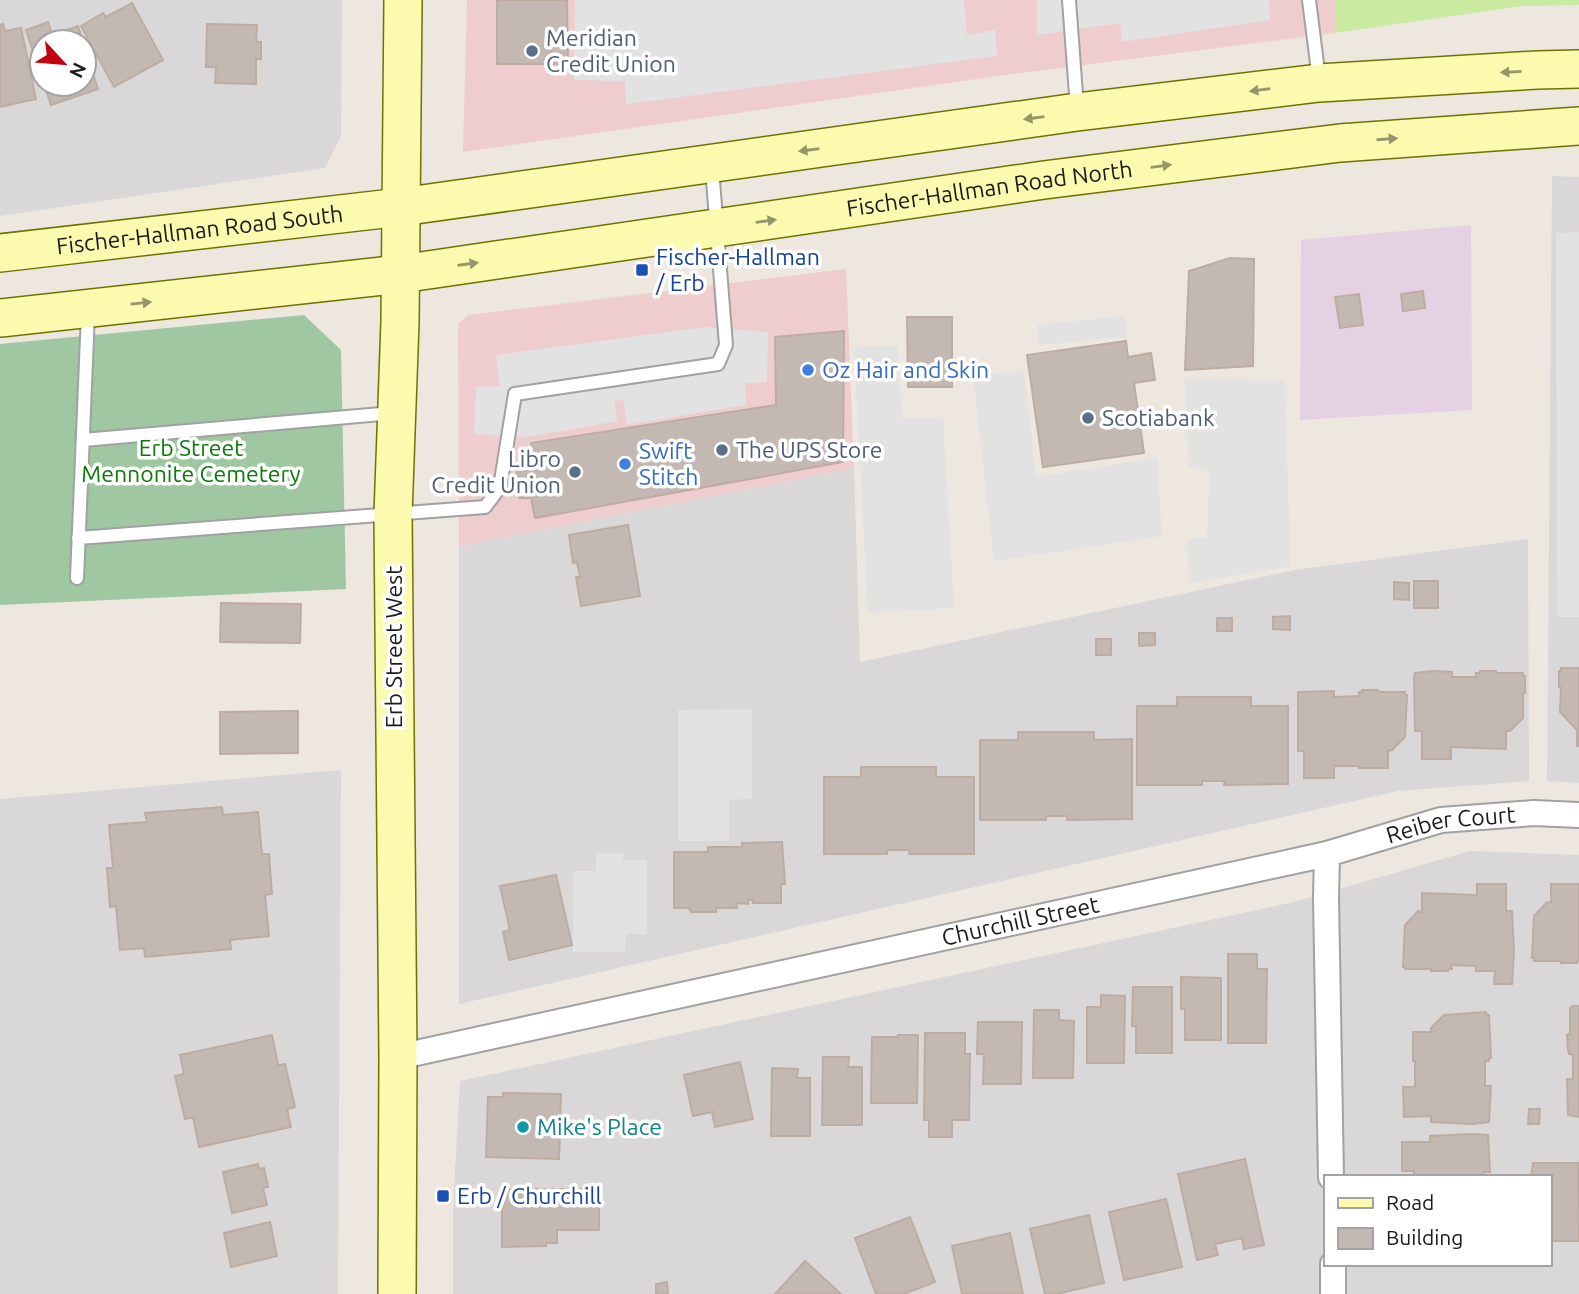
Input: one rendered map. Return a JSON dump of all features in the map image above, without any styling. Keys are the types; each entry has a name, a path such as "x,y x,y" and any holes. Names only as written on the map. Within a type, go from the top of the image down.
{"main road":[{"name":"Erb Street West","path":"397,1294 398,1058 393,514 401,274 403,0"},
{"path":"401,207 1077,112 1320,83 1579,69"},
{"name":"Fischer-Hallman Road North","path":"401,274 1044,180 1340,142 1579,126"},
{"name":"Fischer-Hallman Road South","path":"0,253 401,207"},
{"path":"0,318 401,274"}],"street":[{"name":"Reiber Court","path":"1327,854 1441,820 1534,813 1579,815"},
{"name":"Churchill Street","path":"398,1058 1327,854"},
{"path":"1327,854 1331,1175"},
{"path":"1333,1266 1334,1294"}],"lane":[{"path":"1069,0 1077,112"},
{"path":"1309,0 1320,83"},
{"path":"78,538 485,507 500,487 514,394 718,364 726,345 712,164"},
{"path":"77,578 89,309"},
{"path":"83,440 397,413"}],"shaded area":[{"path":"0,0 342,0 341,136 325,168 0,216"},
{"path":"467,0 1335,0 1335,33 998,76 463,152"},
{"path":"575,0 964,0 967,35 995,30 997,56 626,104 625,81 574,80"},
{"path":"1037,0 1269,0 1270,20 1122,42 1120,23 1037,35"},
{"path":"1552,176 1579,177 1579,783 1547,781"},
{"path":"1471,225 1472,410 1300,420 1301,240"},
{"path":"1579,232 1579,617 1557,617 1556,233"},
{"path":"846,269 854,468 459,546 458,324 468,315"},
{"path":"1124,316 1126,337 1039,345 1037,325"},
{"path":"705,327 768,332 767,382 745,383 746,405 627,425 623,400 614,401 618,421 527,437 474,434 476,387 500,386 496,355"},
{"path":"897,345 902,419 943,417 954,608 868,613 854,348"},
{"path":"1024,371 1036,477 1157,458 1162,536 994,561 973,375"},
{"path":"1185,379 1284,380 1291,566 1189,583 1187,539 1207,537 1210,469 1189,467"},
{"path":"854,468 860,662 1295,570 1528,539 1529,781 1398,791 459,1004 459,546"},
{"path":"752,709 752,799 729,800 729,841 678,841 678,710"},
{"path":"341,770 338,1294 0,1294 0,799"},
{"path":"1470,851 1579,855 1579,1294 453,1294 453,1211 460,1081 1294,902"},
{"path":"596,853 623,853 623,860 647,860 647,934 626,934 625,952 573,952 573,871 596,871"}],"green space":[{"path":"1335,0 1579,0 1579,5 1522,6 1335,33"},
{"name":"Erb Street Mennonite Cemetery","path":"304,315 341,350 346,589 0,605 0,344"}],"building":[{"path":"497,0 567,0 568,64 497,64"},
{"path":"132,3 163,60 114,87 98,57 98,28 81,26 103,13 106,17"},
{"path":"48,22 50,28 32,28"},
{"path":"3,24 5,31 21,28 28,61 28,98 36,99 0,107 0,25"},
{"path":"207,24 257,25 256,42 261,42 261,59 256,59 256,84 215,83 216,67 206,67"},
{"path":"49,98 72,98 51,105"},
{"path":"1230,258 1254,259 1253,366 1185,370 1189,271"},
{"path":"1423,291 1425,308 1403,311 1401,294"},
{"path":"1359,294 1363,325 1340,328 1335,297"},
{"path":"907,317 952,317 952,387 908,387"},
{"path":"844,331 843,462 535,518 531,498 519,498 516,469 532,466 531,443 776,405 775,337"},
{"name":"Scotiabank","path":"1126,341 1128,357 1151,353 1155,380 1134,383 1144,453 1043,467 1027,355"},
{"path":"628,525 640,596 581,606 576,577 580,577 577,562 573,563 569,535"},
{"path":"1414,581 1438,581 1438,608 1414,608"},
{"path":"1394,582 1409,583 1409,600 1394,599"},
{"path":"221,603 301,604 300,643 220,642"},
{"path":"1290,616 1290,630 1273,629 1273,617"},
{"path":"1217,618 1232,618 1232,631 1217,631"},
{"path":"1139,633 1155,633 1155,645 1139,646"},
{"path":"1096,639 1111,639 1111,655 1096,655"},
{"path":"1561,668 1579,668 1579,746 1577,730 1560,712"},
{"path":"1480,671 1523,673 1523,718 1510,731 1506,731 1506,749 1451,747 1451,759 1422,759 1422,731 1415,731 1414,677 1415,673 1452,672 1452,677 1476,677 1476,673"},
{"path":"1362,690 1405,692 1407,695 1405,737 1388,751 1388,768 1334,766 1334,778 1304,778 1304,751 1298,751 1298,692 1334,691 1334,697 1359,696"},
{"path":"1177,697 1251,697 1251,706 1288,706 1288,784 1224,785 1225,781 1202,781 1202,785 1137,785 1137,706 1177,706"},
{"path":"298,711 298,753 220,754 220,712"},
{"path":"1018,732 1094,732 1094,740 1132,739 1132,819 1067,820 1067,816 1046,816 1046,820 980,820 980,740 1018,740"},
{"path":"861,767 936,767 936,777 974,777 974,854 909,854 910,850 887,850 887,854 824,854 824,777 861,777"},
{"path":"222,807 223,815 258,812 262,854 269,854 272,894 265,895 269,936 230,940 231,949 145,957 144,948 120,950 116,906 110,907 107,868 113,868 109,825 147,822 145,813"},
{"path":"782,842 785,884 781,884 781,903 753,903 753,900 748,900 748,904 736,903 737,908 716,908 716,912 691,912 689,908 674,908 674,852 708,852 708,847 742,847 742,843"},
{"path":"556,875 572,945 509,960 503,932 510,930 500,886"},
{"path":"1477,884 1506,884 1506,911 1512,911 1512,984 1494,984 1495,971 1476,971 1476,966 1451,965 1452,969 1448,971 1405,969 1405,925 1418,911 1422,912 1422,893 1477,895"},
{"path":"1551,884 1579,884 1577,963 1534,961 1532,958 1534,916 1547,902 1551,903"},
{"path":"1228,954 1257,954 1257,969 1267,969 1266,1043 1228,1043"},
{"path":"1181,977 1221,978 1221,1040 1185,1040"},
{"path":"1133,987 1172,987 1172,1053 1136,1053 1136,1026 1132,1026"},
{"path":"1101,995 1125,996 1124,1063 1087,1063 1087,1007 1101,1007"},
{"path":"1572,1006 1579,1006 1579,1117 1568,1115 1567,1079 1573,1079 1573,1055 1568,1051 1567,1035 1570,1034"},
{"path":"1034,1010 1059,1010 1059,1020 1074,1021 1073,1078 1033,1078"},
{"path":"1486,1012 1489,1015 1491,1058 1485,1061 1485,1086 1491,1086 1489,1122 1431,1122 1431,1116 1404,1117 1403,1087 1415,1087 1413,1032 1431,1032 1431,1028 1444,1015"},
{"path":"978,1022 1022,1022 1021,1084 983,1084 984,1054 977,1054"},
{"path":"925,1033 965,1033 965,1054 970,1054 969,1120 952,1120 952,1137 929,1137 929,1120 924,1120"},
{"path":"272,1035 278,1065 285,1064 295,1107 287,1109 291,1127 199,1147 193,1117 185,1119 175,1076 184,1074 180,1055"},
{"path":"918,1035 917,1103 871,1103 872,1037"},
{"path":"823,1057 849,1057 848,1067 862,1067 862,1125 822,1125"},
{"path":"740,1062 753,1119 715,1127 712,1112 693,1116 684,1075"},
{"path":"772,1068 798,1069 797,1078 810,1078 810,1136 771,1136"},
{"name":"Mike's Place","path":"503,1093 561,1094 559,1159 486,1157 488,1097 503,1097"},
{"path":"1529,1109 1540,1109 1539,1124 1528,1124"},
{"path":"1488,1135 1490,1172 1484,1172 1484,1175 1414,1175 1414,1171 1402,1171 1402,1142 1430,1142 1430,1136"},
{"path":"1245,1159 1264,1245 1244,1249 1242,1238 1215,1244 1218,1255 1197,1260 1178,1174"},
{"path":"1533,1163 1578,1163 1579,1241 1551,1241 1551,1175 1531,1175"},
{"path":"258,1164 259,1169 264,1168 268,1187 263,1188 267,1205 232,1213 223,1172"},
{"path":"502,1189 599,1189 599,1230 557,1230 557,1243 546,1243 546,1246 502,1247"},
{"path":"1166,1199 1182,1267 1124,1280 1109,1212"},
{"path":"1089,1215 1104,1283 1045,1294 1030,1229"},
{"path":"910,1217 935,1282 904,1294 876,1294 855,1238"},
{"path":"270,1222 277,1256 231,1267 224,1233"},
{"path":"1010,1233 1023,1294 962,1294 952,1246"},
{"path":"805,1261 841,1294 775,1294"},
{"path":"667,1282 668,1294 656,1294 656,1284"}],"place":[{"name":"Meridian Credit Union","path":"532,51"},
{"name":"Fischer-Hallman / Erb","path":"642,270"},
{"name":"Oz Hair and Skin","path":"808,370"},
{"name":"Scotiabank","path":"1088,418"},
{"name":"The UPS Store","path":"722,450"},
{"name":"Swift Stitch","path":"625,464"},
{"name":"Libro Credit Union","path":"575,472"},
{"name":"Mike's Place","path":"523,1127"},
{"name":"Erb / Churchill","path":"443,1196"}]}
